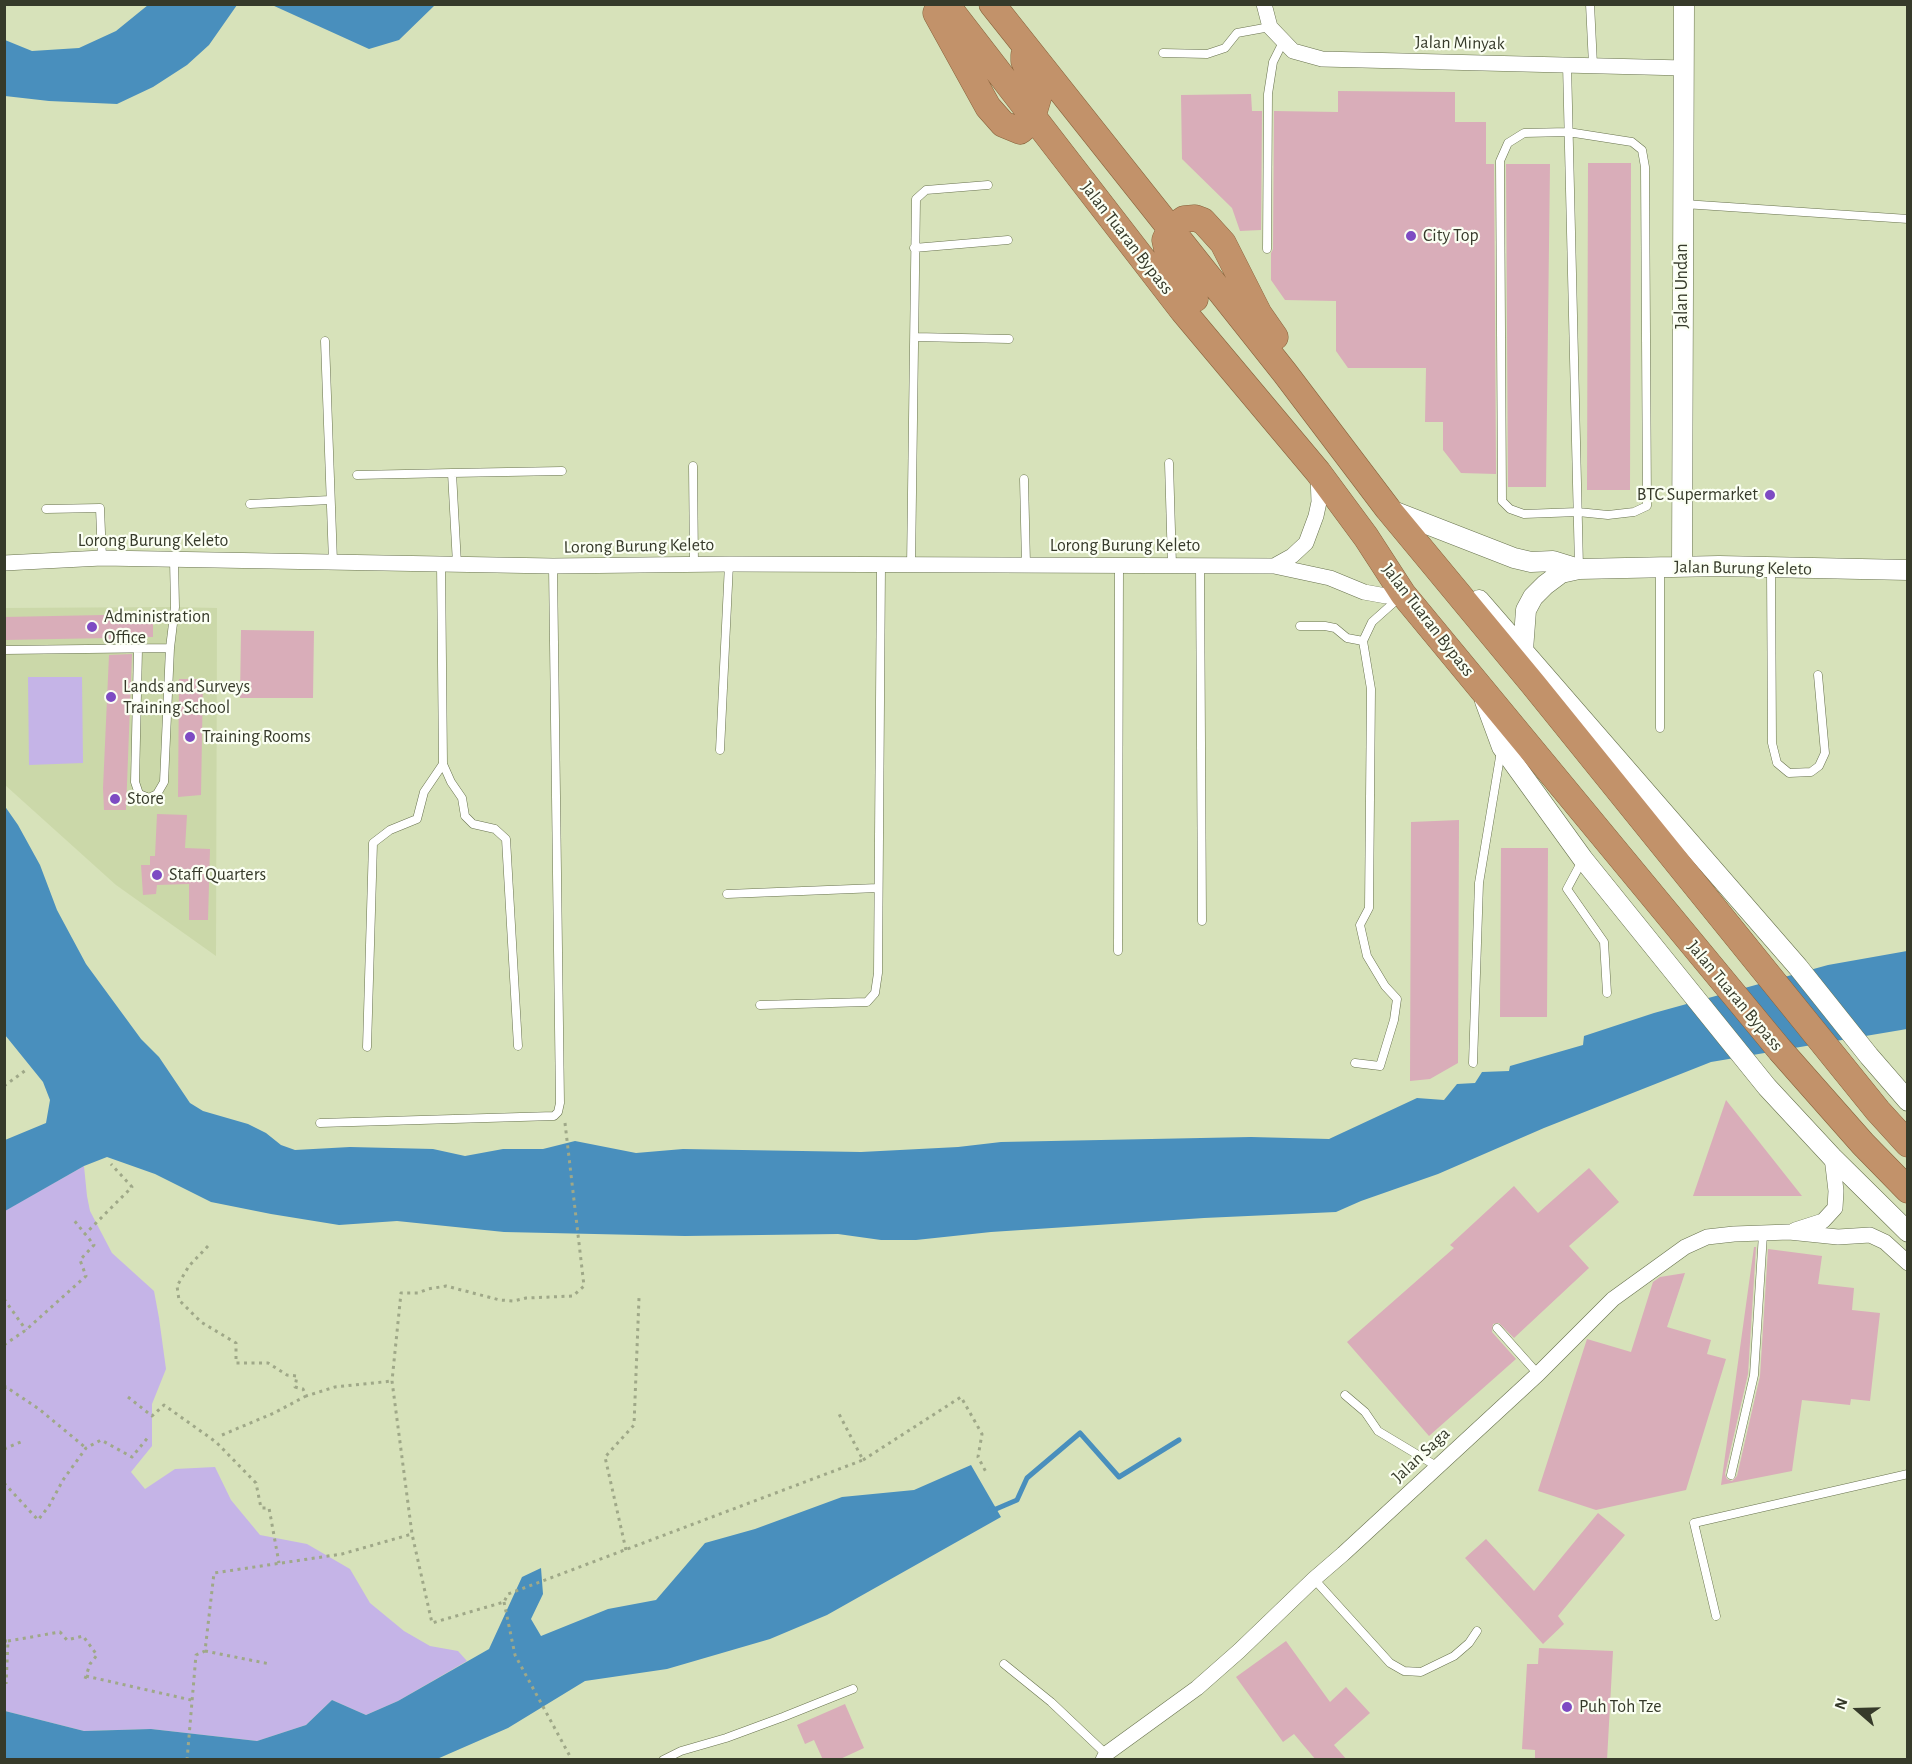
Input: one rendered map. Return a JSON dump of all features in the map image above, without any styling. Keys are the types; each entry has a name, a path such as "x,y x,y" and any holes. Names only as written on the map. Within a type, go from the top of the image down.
{"highway":[{"path":"932,4 988,107 1003,124 1020,130 1031,122 1039,95 1024,61 1023,43"},
{"name":"Jalan Tuaran Bypass","path":"946,4 1183,311 1318,472 1366,537 1403,594 1780,1050 1863,1144 1908,1190"},
{"name":"Jalan Tuaran Bypass","path":"992,4 1285,373 1388,509 1533,684 1878,1112 1908,1144"},
{"path":"1170,229 1165,240 1166,251 1176,274 1304,438 1318,472"}],"street":[{"name":"Jalan Minyak","path":"1264,4 1270,27 1283,42 1293,51 1322,59 1684,68"},
{"name":"Jalan Undan","path":"1683,567 1684,4"},
{"path":"1274,566 1292,556 1306,543 1319,502 1318,472"},
{"path":"1388,509 1457,575 1798,967 1908,1101"},
{"name":"Jalan Burung Keleto","path":"1388,509 1514,558 1553,561 1579,569"},
{"name":"Lorong Burung Keleto","path":"4,563 102,558 553,566 1026,564 1274,566 1330,578 1364,592 1386,597 1403,594"},
{"name":"Jalan Burung Keleto","path":"1522,650 1526,610 1533,597 1561,573 1579,569 1683,567 1908,570"},
{"path":"1480,687 1502,747 1583,859 1767,1087 1832,1157 1908,1233"},
{"name":"Jalan Saga","path":"1789,1232 1823,1221 1835,1209 1836,1191 1832,1157"},
{"name":"Jalan Saga","path":"1104,1757 1197,1688 1538,1374 1613,1299 1684,1248 1719,1235 1789,1232 1838,1237 1870,1235 1885,1242 1908,1263"}],"lane":[{"path":"1590,4 1593,65"},
{"path":"1163,53 1207,54 1226,48 1237,33 1270,27"},
{"path":"1267,249 1268,94 1273,62 1283,42"},
{"path":"1567,64 1579,569"},
{"path":"1568,132 1632,142 1642,150 1645,167 1647,506 1634,512 1608,515 1578,512 1524,514 1510,509 1502,501 1500,160 1509,143 1524,133 1568,132"},
{"path":"911,566 916,199 926,190 988,184"},
{"path":"1683,204 1908,219"},
{"path":"914,248 1008,240"},
{"path":"915,337 1009,339"},
{"path":"325,341 333,562"},
{"path":"1169,463 1172,565"},
{"path":"693,466 694,564"},
{"path":"357,475 562,471"},
{"path":"452,473 457,564"},
{"path":"1024,478 1026,564"},
{"path":"250,504 330,500"},
{"path":"46,509 100,508 102,558"},
{"path":"138,649 135,782 139,794 149,798 157,794 164,782 170,648 175,607 174,560"},
{"path":"441,563 443,764 462,798 465,816 473,824 495,830 506,839 518,1046"},
{"path":"720,750 729,564"},
{"path":"1118,951 1119,565"},
{"path":"320,1123 554,1116 558,1112 560,1103 553,566"},
{"path":"760,1005 867,1002 875,993 878,973 881,566"},
{"path":"1200,566 1202,921"},
{"path":"1660,567 1660,728"},
{"path":"1771,568 1772,743 1777,763 1789,773 1811,772 1819,766 1825,753 1818,675"},
{"path":"1355,1063 1380,1066 1394,1020 1397,999 1385,986 1367,956 1360,925 1369,908 1371,689 1363,641 1372,622 1403,594"},
{"path":"1300,626 1335,628 1347,638 1363,641"},
{"path":"4,650 170,648"},
{"path":"1473,1063 1479,884 1502,747"},
{"path":"367,1047 373,843 390,830 417,819 424,792 443,764"},
{"path":"1583,859 1567,889 1604,942 1606,993"},
{"path":"727,894 878,888"},
{"path":"1731,1475 1754,1375 1763,1234"},
{"path":"1497,1328 1538,1374"},
{"path":"1345,1395 1365,1412 1378,1431 1438,1467"},
{"path":"1716,1616 1694,1523 1908,1474"},
{"path":"1314,1579 1390,1663 1404,1671 1421,1672 1454,1656 1469,1643 1477,1631"},
{"path":"1004,1664 1051,1702 1104,1757"},
{"path":"663,1760 681,1751 774,1720 853,1689"}],"path":[{"path":"4,1086 26,1070"},
{"path":"504,1602 432,1623 412,1534 392,1381 401,1293 418,1293 446,1286 500,1300 514,1301 525,1298 573,1296 584,1286 564,1121"},
{"path":"84,1235 132,1188 111,1164"},
{"path":"4,1345 26,1330 86,1276 80,1260 94,1245 73,1219"},
{"path":"208,1246 189,1266 177,1286 179,1300 201,1322 236,1343 236,1363 268,1363 287,1375 297,1376 295,1387 303,1389 306,1396"},
{"path":"626,1550 605,1457 634,1425 639,1298"},
{"path":"4,1299 26,1330"},
{"path":"222,1435 274,1413 306,1396 335,1387 392,1381"},
{"path":"5,1386 39,1409 86,1448"},
{"path":"128,1397 152,1416 164,1405 216,1442 256,1484 261,1508 269,1508 279,1563"},
{"path":"572,1760 515,1655 504,1602 508,1594 863,1460 961,1397 982,1434 978,1457 987,1474"},
{"path":"838,1412 863,1460"},
{"path":"4,1483 38,1520 86,1448 101,1440 132,1458 149,1436"},
{"path":"4,1449 22,1441"},
{"path":"205,1651 214,1573 342,1554 412,1534"},
{"path":"6,1684 6,1641 60,1632 67,1640 83,1636 97,1655 90,1664 84,1682"},
{"path":"187,1760 196,1655 205,1651 270,1664"},
{"path":"86,1677 191,1700"}],"shaded area":[{"name":"Lands and Surveys Training School","path":"5,608 217,608 216,956 116,885 5,785"},
{"path":"28,677 82,677 83,763 29,765"},
{"path":"84,1166 90,1211 112,1253 154,1291 159,1318 166,1369 152,1404 152,1446 131,1472 145,1489 175,1469 215,1467 231,1500 260,1535 307,1544 350,1569 370,1603 404,1631 430,1646 458,1651 467,1661 398,1701 366,1715 332,1700 306,1725 257,1741 151,1729 84,1731 5,1711 4,1211"}],"water":[{"path":"148,5 237,5 209,45 187,65 153,87 117,104 49,101 5,96 5,40 32,51 79,48 116,31"},
{"path":"272,5 435,5 399,40 369,49"},
{"path":"4,805 40,865 57,910 86,964 141,1039 159,1057 190,1103 203,1111 248,1124 266,1133 281,1145 295,1150 350,1147 433,1149 465,1156 503,1149 543,1149 575,1141 636,1153 683,1149 861,1152 958,1147 1001,1142 1251,1137 1329,1139 1417,1098 1444,1100 1457,1084 1475,1083 1482,1072 1509,1071 1510,1066 1583,1045 1584,1036 1654,1013 1828,965 1907,951 1907,1029 1711,1062 1544,1128 1438,1174 1336,1212 991,1232 916,1240 881,1240 838,1234 685,1236 504,1232 397,1221 339,1225 211,1202 155,1174 107,1157 84,1166 5,1211 5,1140 46,1123 50,1100 43,1082 5,1035"},
{"path":"971,1465 1001,1517 827,1615 770,1639 667,1669 585,1681 508,1728 437,1759 5,1759 5,1711 84,1731 151,1729 257,1741 306,1725 332,1700 366,1715 398,1701 489,1649 522,1577 541,1568 543,1594 531,1619 541,1636 608,1609 656,1600 705,1543 755,1529 842,1497 914,1490"}],"building":[{"name":"City Top","path":"1338,91 1455,92 1455,122 1486,122 1486,164 1494,164 1496,474 1461,473 1443,450 1443,422 1425,422 1426,368 1348,368 1336,351 1336,301 1285,300 1271,280 1274,111 1338,112"},
{"path":"1251,94 1252,111 1262,111 1261,230 1240,231 1232,208 1182,159 1181,95"},
{"path":"1588,163 1631,163 1630,490 1587,490"},
{"path":"1506,164 1550,164 1546,487 1508,487"},
{"name":"Administration Office","path":"153,614 153,637 133,637 133,642 109,643 109,638 4,640 4,617"},
{"path":"241,630 314,631 313,698 240,698"},
{"path":"132,654 126,810 104,810 109,655"},
{"name":"Training Rooms","path":"179,679 203,679 201,795 178,797"},
{"path":"157,814 187,815 185,848 210,849 208,920 189,920 189,884 157,885 156,894 143,895 141,865 150,865 150,856 155,856"},
{"path":"1459,820 1458,1063 1430,1079 1410,1081 1411,822"},
{"path":"1501,848 1548,848 1547,1017 1500,1017"},
{"path":"1726,1100 1802,1196 1693,1196"},
{"path":"1589,1168 1619,1202 1569,1246 1589,1268 1514,1338 1499,1323 1493,1324 1492,1332 1516,1359 1429,1436 1347,1342 1454,1248 1450,1245 1514,1186 1538,1213"},
{"path":"1754,1247 1756,1247 1748,1374 1725,1474 1727,1479 1732,1481 1737,1476 1760,1376 1768,1249 1822,1256 1818,1284 1854,1288 1852,1310 1880,1313 1870,1401 1851,1399 1850,1405 1802,1400 1792,1471 1721,1485"},
{"path":"1685,1273 1667,1327 1711,1340 1707,1354 1726,1359 1686,1490 1596,1510 1538,1491 1587,1339 1631,1352 1653,1282 1660,1277"},
{"path":"1598,1513 1625,1535 1558,1616 1564,1624 1543,1644 1465,1558 1486,1539 1534,1591"},
{"path":"1286,1641 1330,1702 1346,1687 1370,1713 1334,1745 1347,1760 1316,1760 1294,1734 1283,1742 1236,1677"},
{"name":"Puh Toh Tze","path":"1539,1648 1613,1651 1607,1760 1535,1760 1535,1750 1522,1749 1527,1664 1538,1664"},
{"path":"845,1704 864,1748 838,1760 823,1760 814,1740 805,1744 797,1725"}],"waterway":[{"path":"991,1509 1017,1500 1027,1478 1080,1433 1119,1477 1179,1440"}],"place":[{"name":"City Top","path":"1411,236"},
{"name":"BTC Supermarket","path":"1770,495"},
{"name":"Administration Office","path":"92,627"},
{"name":"Lands and Surveys Training School","path":"111,697"},
{"name":"Training Rooms","path":"190,737"},
{"name":"Store","path":"115,799"},
{"name":"Staff Quarters","path":"157,875"},
{"name":"Puh Toh Tze","path":"1567,1707"}]}
